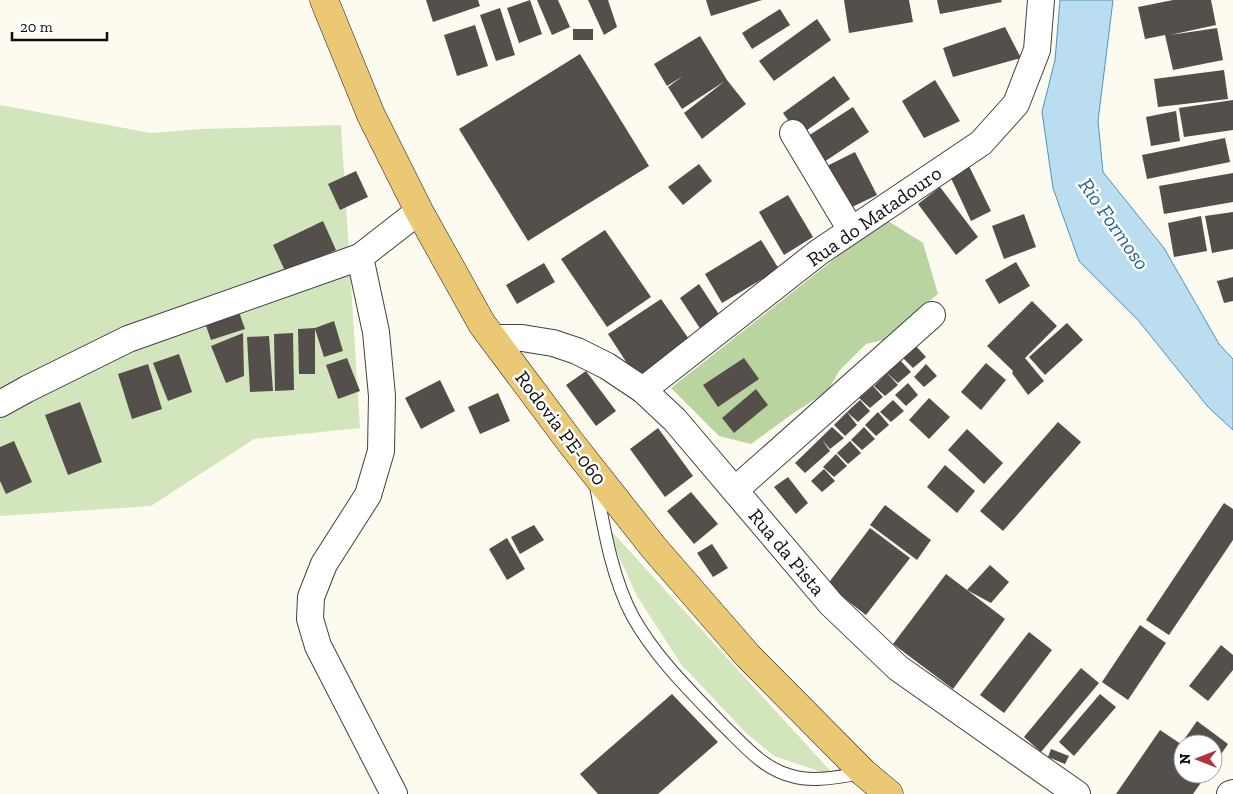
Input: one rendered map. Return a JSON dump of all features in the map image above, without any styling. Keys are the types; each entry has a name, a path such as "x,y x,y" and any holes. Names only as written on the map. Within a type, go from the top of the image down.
{"main road":[{"name":"Rodovia PE-060","path":"324,0 371,115 419,211 482,324 654,548 748,656 864,773 889,794"}],"street":[{"name":"Rua do Matadouro","path":"643,390 819,252 981,143 1016,104 1036,50 1042,0"},
{"path":"793,133 852,230"},
{"path":"0,404 128,339 360,257 419,211"},
{"path":"360,257 376,332 382,396 381,451 368,495 324,564 311,597 310,619 318,646 394,794"},
{"path":"736,490 932,315"},
{"name":"Rua da Pista","path":"493,338 553,343 577,350 607,366 643,390 675,420 831,604 898,668 1077,794"}],"lane":[{"path":"594,472 603,522 615,571 633,616 664,662 761,762 792,776 820,779 864,773"}],"green space":[{"path":"0,105 151,133 202,129 341,125 360,428 254,439 151,506 0,516"},
{"path":"885,219 923,243 938,294 883,340 866,344 839,371 828,391 751,444 719,436 671,388"},
{"path":"603,522 836,777 774,756 747,734 681,664 637,596"}],"water":[{"name":"Rio Formoso","path":"1060,0 1113,0 1098,121 1103,172 1164,248 1219,344 1233,359 1233,430 1208,407 1138,320 1079,261 1053,188 1042,112 1055,60"}],"building":[{"path":"426,0 478,0 480,6 433,22"},
{"path":"530,0 542,34 519,43 507,8"},
{"path":"537,0 558,0 570,27 552,35"},
{"path":"588,0 608,0 617,27 604,35"},
{"path":"706,0 762,0 711,16"},
{"path":"844,0 909,0 913,22 849,33"},
{"path":"937,0 1001,0 1002,2 940,14"},
{"path":"1173,0 1211,0 1216,25 1170,35 1217,28 1223,60 1173,70 1165,35 1145,39 1138,7"},
{"path":"500,8 515,55 496,61 480,15"},
{"path":"780,9 790,25 752,49 742,33"},
{"path":"817,19 831,40 774,81 759,61"},
{"path":"475,25 488,66 457,76 444,35"},
{"path":"1005,27 1021,58 953,77 943,48"},
{"path":"573,29 593,29 593,40 573,40"},
{"path":"700,36 727,80 746,104 702,139 684,113 725,81 682,109 668,87 683,76 667,86 654,64"},
{"path":"580,54 649,166 528,241 459,129"},
{"path":"1224,70 1228,99 1158,107 1154,79"},
{"path":"834,76 850,99 799,136 783,113"},
{"path":"935,80 960,121 924,138 902,101"},
{"path":"1233,100 1233,130 1184,137 1179,108"},
{"path":"853,107 869,132 824,162 808,136"},
{"path":"1176,111 1180,141 1151,146 1146,117"},
{"path":"1225,138 1230,162 1147,179 1142,155"},
{"path":"855,152 877,195 848,209 827,166"},
{"path":"699,164 712,181 683,205 668,187"},
{"path":"969,166 991,211 971,221 950,176"},
{"path":"356,171 368,197 340,210 328,184"},
{"path":"1233,173 1233,202 1164,214 1159,186"},
{"path":"940,187 978,237 956,255 918,204"},
{"path":"788,195 813,237 784,255 759,212"},
{"path":"1233,212 1233,249 1212,253 1205,216"},
{"path":"1024,214 1036,247 1004,259 992,226"},
{"path":"1201,216 1207,251 1174,257 1168,223"},
{"path":"323,221 336,250 286,273 273,245"},
{"path":"605,230 651,297 607,327 561,259"},
{"path":"761,240 779,269 722,303 705,274"},
{"path":"1016,262 1030,286 999,304 985,280"},
{"path":"544,263 555,282 517,304 506,285"},
{"path":"1233,277 1233,301 1224,303 1217,281"},
{"path":"699,284 720,316 701,330 680,298"},
{"path":"661,299 691,342 636,377 608,334"},
{"path":"1032,301 1057,326 1025,358 1044,381 1028,395 1012,373 1013,371 987,346"},
{"path":"239,312 245,329 211,340 205,323"},
{"path":"334,321 343,351 324,357 315,329 315,374 299,374 298,329 315,328"},
{"path":"1067,323 1083,340 1045,375 1029,357"},
{"path":"243,333 244,376 226,383 211,346"},
{"path":"293,333 294,390 275,391 274,334"},
{"path":"269,336 273,391 250,392 247,337"},
{"path":"915,345 926,357 913,368 903,358"},
{"path":"179,354 192,392 168,401 153,363"},
{"path":"347,358 360,391 338,399 326,365"},
{"path":"744,358 759,379 718,407 703,385"},
{"path":"900,360 911,372 898,383 887,373"},
{"path":"986,363 1006,380 981,410 961,392"},
{"path":"148,364 162,409 132,419 118,374"},
{"path":"926,364 937,376 924,387 914,377"},
{"path":"586,371 616,411 596,426 566,385"},
{"path":"887,373 898,385 885,396 874,386"},
{"path":"440,380 455,411 421,429 405,398"},
{"path":"908,383 918,395 906,406 895,395"},
{"path":"873,386 883,397 870,408 859,398"},
{"path":"756,389 768,405 734,433 722,418"},
{"path":"498,393 510,421 480,434 468,407"},
{"path":"929,398 950,417 929,439 909,420"},
{"path":"860,400 870,411 858,422 847,412"},
{"path":"893,400 904,411 891,422 880,412"},
{"path":"80,402 102,462 68,475 45,415"},
{"path":"847,412 857,425 845,436 834,425"},
{"path":"878,412 889,425 876,436 865,425"},
{"path":"1058,422 1081,442 1003,531 980,511"},
{"path":"832,427 844,438 830,449 822,440 830,451 805,473 795,463"},
{"path":"864,427 875,439 862,450 851,440"},
{"path":"658,428 693,476 665,497 630,449"},
{"path":"967,429 1003,463 984,484 948,450"},
{"path":"14,441 32,482 6,494 0,481 0,447"},
{"path":"850,441 861,453 848,464 837,453"},
{"path":"836,454 847,466 834,477 823,467"},
{"path":"945,465 975,491 957,513 927,487"},
{"path":"824,469 835,481 822,492 811,481"},
{"path":"788,477 808,503 796,514 774,487"},
{"path":"691,492 718,524 694,544 667,511"},
{"path":"1224,503 1233,509 1233,540 1169,635 1146,620"},
{"path":"885,505 931,540 917,560 870,525"},
{"path":"534,525 544,540 520,554 511,537"},
{"path":"870,528 910,558 866,615 827,585"},
{"path":"507,538 525,569 507,580 489,549"},
{"path":"712,544 728,568 713,577 697,553"},
{"path":"990,565 1009,582 991,603 967,590"},
{"path":"946,574 1005,619 953,689 893,644"},
{"path":"1140,625 1166,643 1128,700 1102,682"},
{"path":"1029,632 1052,650 1004,713 980,695"},
{"path":"1221,645 1233,655 1233,670 1208,701 1189,686"},
{"path":"1081,668 1099,683 1041,752 1024,737"},
{"path":"672,694 718,742 658,794 598,794 580,774"},
{"path":"1100,694 1116,707 1074,756 1059,742"},
{"path":"1197,721 1215,734 1188,734"},
{"path":"1160,730 1173,739 1173,784 1200,784 1193,794 1116,794"},
{"path":"1223,740 1228,744 1223,751"},
{"path":"1051,749 1069,756 1065,764 1048,757"}]}
